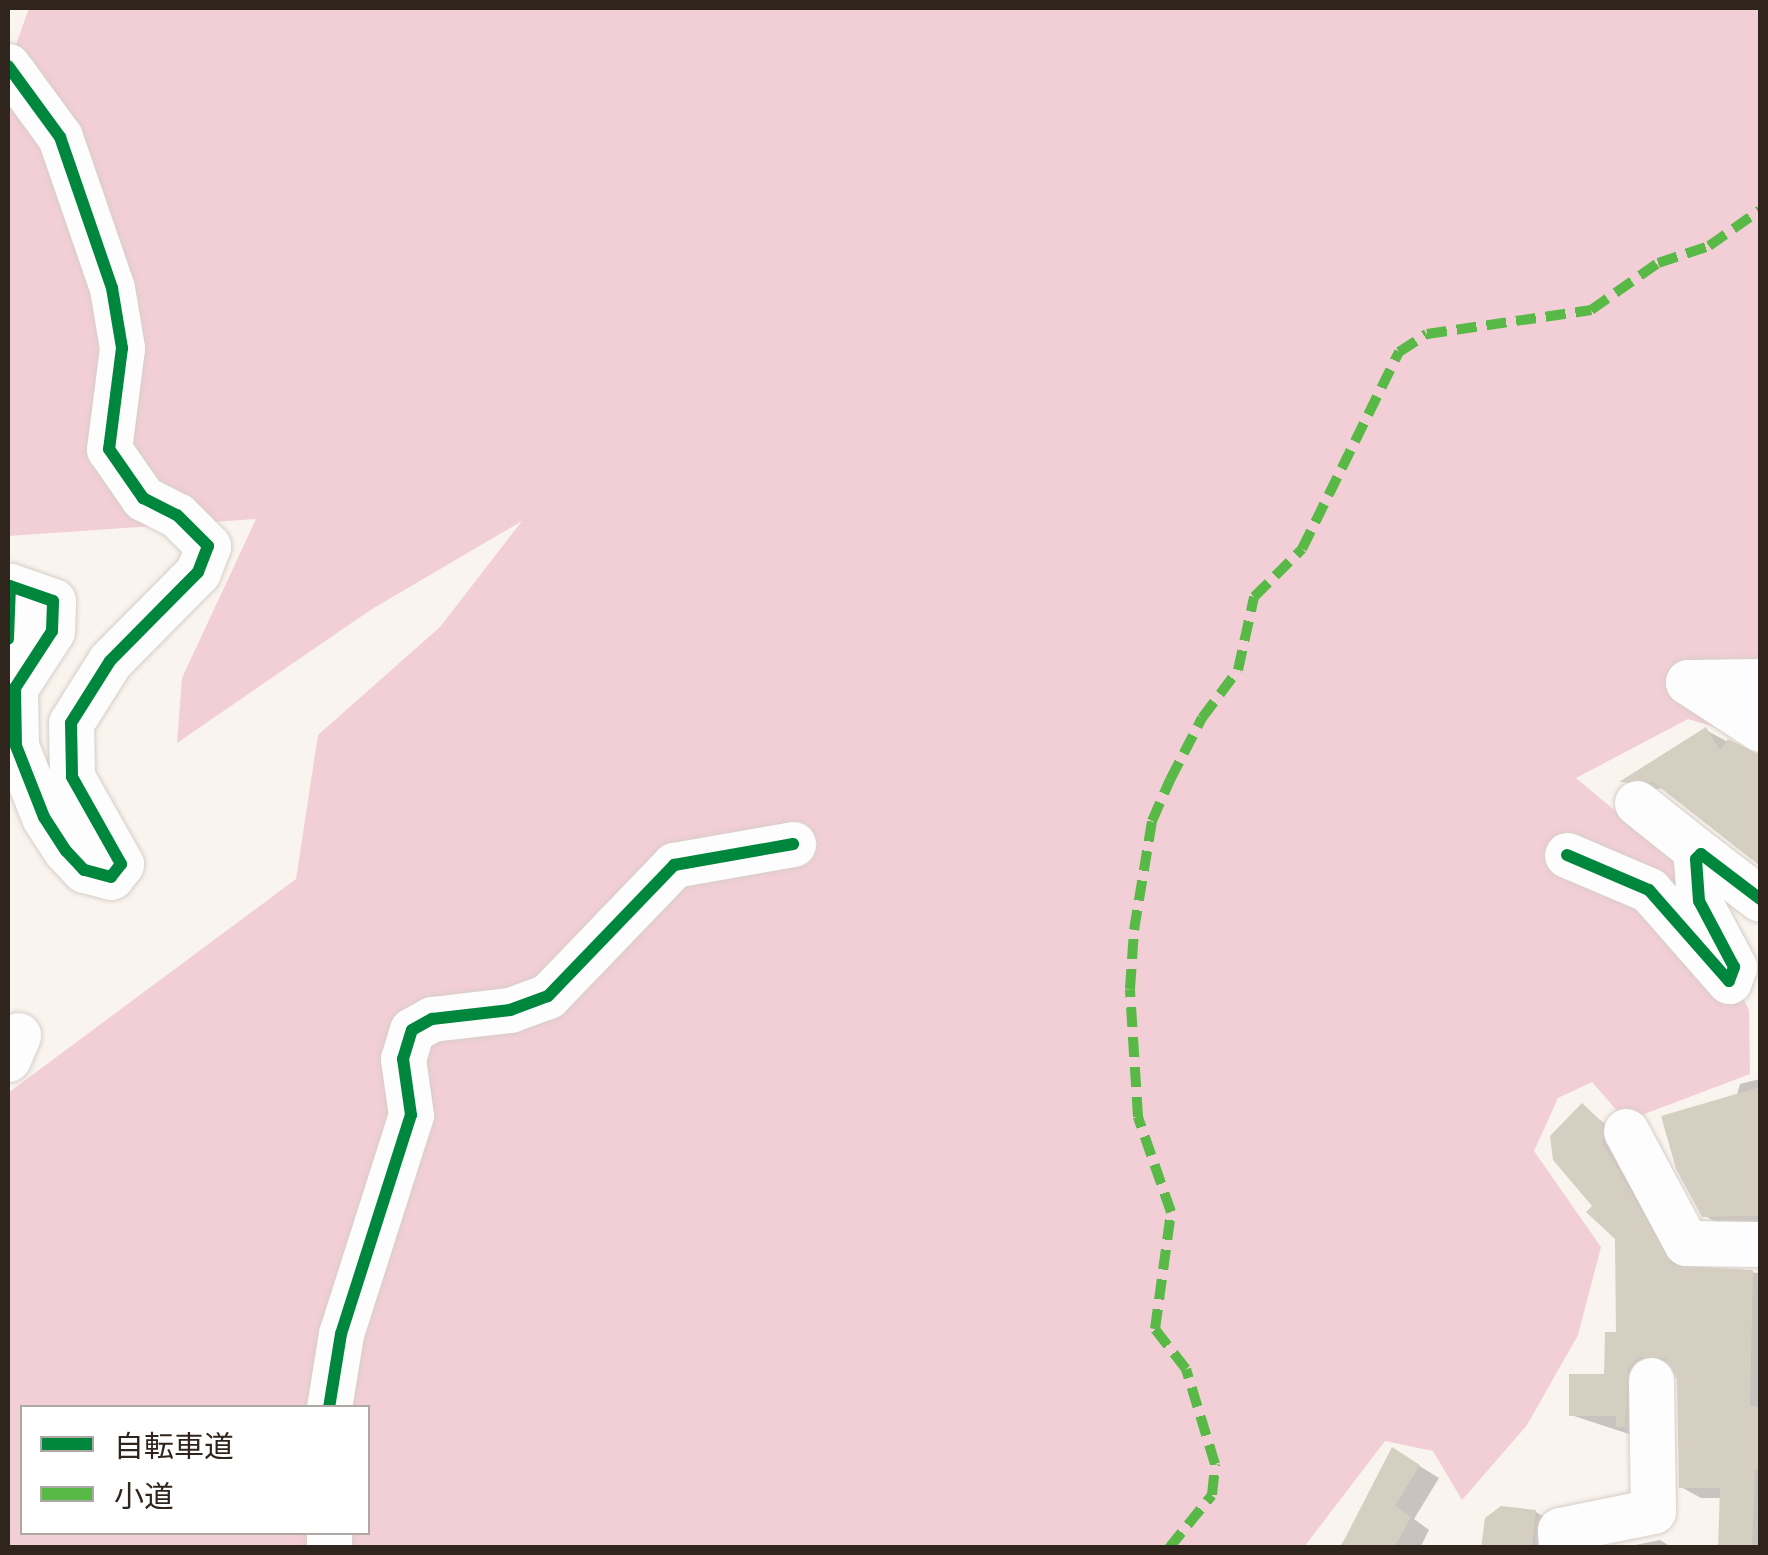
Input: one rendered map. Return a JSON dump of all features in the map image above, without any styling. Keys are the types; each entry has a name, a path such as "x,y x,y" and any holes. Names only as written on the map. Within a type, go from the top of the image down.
{"street":[{"path":"8,66 60,137 112,288 122,348 109,448 143,498 177,516 208,546 198,572 90,687 71,723 72,777 121,864 111,877 84,870 66,851 44,817 16,746 15,688 54,621 53,601 9,584 8,639"},
{"path":"1760,682 1688,682 1760,729"},
{"path":"1637,804 1760,899"},
{"path":"330,1405 342,1334 411,1115 403,1059 412,1030 432,1019 510,1010 548,996 674,865 792,844"},
{"path":"1567,855 1649,890 1732,981 1734,967 1699,901 1694,878 1701,854"},
{"path":"1626,1131 1686,1243 1760,1244"},
{"path":"1561,1548 1560,1530 1653,1510 1651,1380"}],"shaded area":[{"path":"29,8 1760,8 1760,740 1688,719 1576,778 1674,860 1749,1010 1750,1074 1626,1121 1592,1082 1558,1098 1534,1151 1601,1247 1578,1335 1527,1425 1462,1500 1433,1451 1385,1441 1304,1547 8,1547 8,1093 296,879 318,735 440,627 522,521 372,609 177,743 182,678 256,519 8,536 8,67"}],"building":[{"path":"1706,727 1720,750 1728,739 1760,755 1760,866 1653,782 1619,782"},
{"path":"1760,1087 1760,1216 1702,1217 1676,1169 1661,1116"},
{"path":"1582,1103 1602,1122 1603,1143 1672,1265 1753,1270 1750,1406 1760,1407 1760,1469 1755,1469 1752,1548 1718,1548 1720,1488 1679,1488 1677,1380 1665,1358 1638,1357 1628,1368 1625,1427 1616,1427 1616,1416 1569,1416 1569,1374 1604,1374 1605,1332 1616,1332 1615,1239 1586,1212 1592,1206 1553,1160 1550,1136"},
{"path":"1392,1447 1420,1465 1395,1506 1411,1517 1394,1548 1340,1548"},
{"path":"1501,1506 1536,1510 1532,1548 1481,1548 1485,1518"}],"marked path":[{"path":"1169,1548 1212,1495 1215,1464 1186,1369 1155,1329 1171,1212 1138,1117 1130,989 1134,930 1152,821 1170,780 1202,718 1238,670 1254,597 1302,549 1399,352 1427,334 1591,310 1658,263 1709,246 1760,210"}],"cycle path":[{"path":"8,66 60,137 112,288 122,348 109,449 143,498 177,515 208,546 198,572 110,661 71,723 72,777 121,864 111,877 84,870 66,851 44,817 16,746 15,688 52,631 53,601 10,586 8,639"},
{"path":"329,1405 341,1334 411,1115 403,1059 412,1030 432,1019 510,1010 548,996 674,865 793,844"},
{"path":"1567,855 1649,890 1729,981 1734,967 1699,901 1696,859 1701,854 1760,899"}]}
